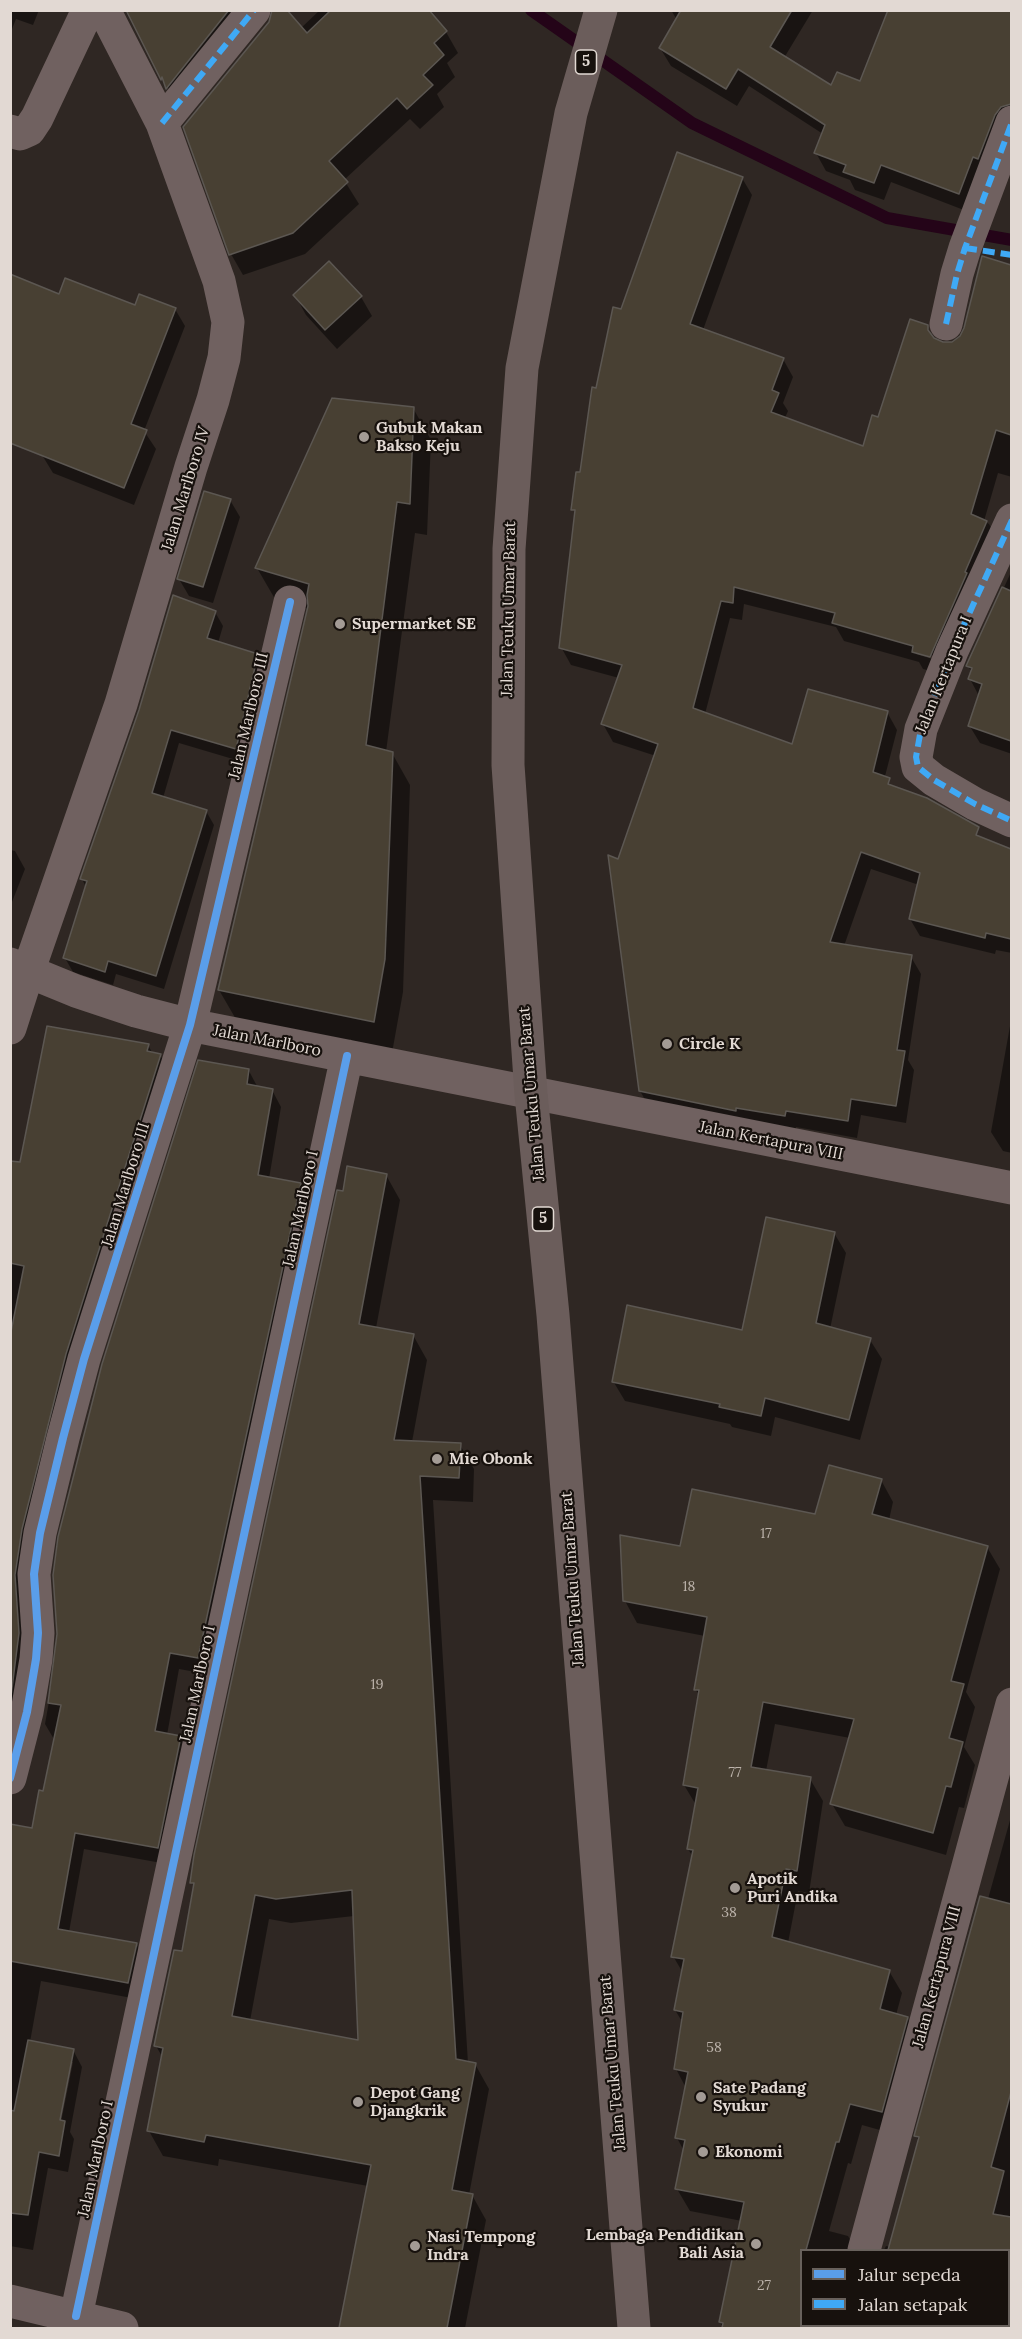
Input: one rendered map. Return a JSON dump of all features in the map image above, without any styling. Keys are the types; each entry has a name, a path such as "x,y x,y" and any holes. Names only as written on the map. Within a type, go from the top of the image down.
{"highway":[{"name":"Jalan Teuku Umar Barat","path":"601,10 571,113 522,368 508,549 508,765 531,1094 553,1315 634,2328"}],"street":[{"path":"10,131 20,134 29,130 38,118 88,10"},
{"name":"Jalan Marlboro IV","path":"10,1028 19,968 121,704 213,400 224,358 228,322 219,281 162,123 104,10"},
{"path":"162,123 254,10"},
{"path":"946,324 957,274 1011,122"},
{"name":"Jalan Kertapura I","path":"1011,520 944,671 921,729 916,757 918,767 934,780 975,804 1011,821"},
{"name":"Jalan Marlboro III","path":"10,1778 27,1712 36,1659 38,1633 34,1574 40,1533 84,1359 190,1025 290,602"},
{"name":"Jalan Marlboro","path":"19,968 136,1011 190,1025 531,1094"},
{"name":"Jalan Marlboro I","path":"76,2316 347,1056"},
{"name":"Jalan Kertapura VIII","path":"531,1094 1011,1188"},
{"name":"Jalan Kertapura VIII","path":"864,2249 1011,1704"},
{"path":"10,2301 122,2328"}],"building":[{"path":"126,10 229,10 166,89 162,77 161,80"},
{"path":"272,10 287,10 307,33 331,10 429,10 447,31 434,43 444,55 423,75 433,85 407,109 397,98 329,161 348,182 293,233 229,255 183,127 269,22"},
{"path":"681,10 792,10 770,47 831,85 837,72 860,81 888,10 1011,10 1011,104 1001,107 995,115 978,159 973,157 959,194 881,165 874,183 843,172 846,165 814,153 825,125 738,69 726,89 659,48"},
{"path":"677,152 743,177 690,324 784,358 772,390 779,393 771,412 863,446 872,415 878,417 910,319 928,325 928,330 934,338 943,342 952,342 960,336 964,328 982,256 1011,265 1011,435 996,430 971,514 987,521 930,657 912,652 913,646 832,623 835,613 734,587 733,603 721,601 693,708 792,744 808,689 888,711 873,772 890,778 888,784 927,798 979,827 976,835 1011,849 1011,939 986,933 985,938 909,919 920,873 861,852 830,942 912,955 897,1050 905,1051 896,1106 851,1099 848,1121 786,1111 785,1116 736,1108 736,1111 639,1091 608,855 618,859 658,744 601,724 622,665 559,648 575,510 571,510 576,472 580,472 592,387 596,388 613,307 621,309"},
{"path":"329,261 362,296 325,330 293,295"},
{"path":"10,274 59,294 65,278 135,305 139,294 176,308 131,424 147,430 124,488 10,443"},
{"name":"Supermarket SE","path":"332,398 414,407 410,504 397,502 366,745 393,752 385,959 374,1022 218,990 308,606 309,584 255,568"},
{"path":"204,491 231,499 203,587 177,579"},
{"path":"1002,587 1011,591 1011,741 968,726 982,684 968,679 972,668 966,666"},
{"path":"173,595 216,611 207,638 258,654 236,749 171,730 152,793 207,810 156,976 108,961 105,972 63,958 87,881 80,879 139,710"},
{"path":"47,1026 149,1044 147,1051 161,1054 66,1354 22,1529 15,1575 19,1633 11,1696 10,1337 24,1266 10,1263 10,1161 20,1162"},
{"path":"198,1060 249,1069 247,1084 273,1089 258,1175 301,1183 198,1658 170,1653 155,1731 181,1736 158,1848 75,1833 58,1929 137,1943 128,1983 10,1961 10,1824 32,1828 39,1790 43,1791 61,1705 48,1703 57,1634 53,1575 58,1537 102,1364"},
{"path":"347,1166 387,1174 359,1324 414,1334 394,1440 461,1443 459,1478 420,1476 456,2059 476,2063 452,2190 473,2194 447,2328 339,2328 371,2165 206,2135 204,2142 147,2131 163,2048 154,2046 162,2007 174,1950 182,1951 194,1883 190,1883 194,1855 337,1190 343,1191","holes":["352,1890 358,2040 232,2016 255,1895 276,1899"]},
{"path":"766,1217 835,1232 816,1323 871,1338 849,1420 765,1398 761,1416 719,1407 720,1404 612,1382 627,1305 742,1330"},
{"path":"829,1465 882,1479 872,1514 988,1546 951,1681 964,1684 949,1738 963,1742 951,1787 946,1786 933,1833 830,1804 854,1719 763,1702 751,1767 811,1777 797,1871 786,1869 772,1937 890,1970 880,2009 908,2017 882,2112 850,2104 839,2142 836,2142 806,2249 800,2249 801,2328 722,2328 723,2323 719,2322 744,2202 675,2189 685,2140 675,2138 688,2072 674,2069 683,2012 674,2010 684,1959 671,1957 693,1850 687,1849 698,1788 683,1785 699,1690 694,1690 707,1617 623,1601 620,1535 680,1546 692,1489 815,1514"},
{"path":"980,1896 1011,1904 1011,2092 991,2167 1004,2171 993,2214 1011,2217 1011,2250 888,2249 919,2137 914,2136"},
{"path":"28,2040 74,2049 60,2120 65,2121 59,2156 39,2152 28,2215 10,2213 10,2110 14,2111"}],"waterway":[{"path":"531,10 692,123 887,218 1012,240"}],"marked path":[{"path":"162,123 254,10"},
{"path":"946,324 965,248 1012,122"},
{"path":"965,248 1012,255"},
{"path":"1012,520 952,651 921,729 916,757 918,767 934,780 975,804 1012,821"}],"cycle path":[{"path":"10,1778 27,1712 36,1659 38,1633 34,1574 40,1533 84,1359 190,1025 290,602"},
{"path":"76,2316 347,1056"}],"place":[{"name":"Gubuk Makan Bakso Keju","path":"364,437"},
{"name":"Supermarket SE","path":"340,624"},
{"name":"Circle K","path":"667,1044"},
{"name":"Mie Obonk","path":"437,1459"},
{"name":"Apotik Puri Andika","path":"735,1888"},
{"name":"Sate Padang Syukur","path":"701,2097"},
{"name":"Depot Gang Djangkrik","path":"358,2102"},
{"name":"Ekonomi","path":"703,2152"},
{"name":"Lembaga Pendidikan Bali Asia","path":"756,2244"},
{"name":"Nasi Tempong Indra","path":"415,2246"}]}
